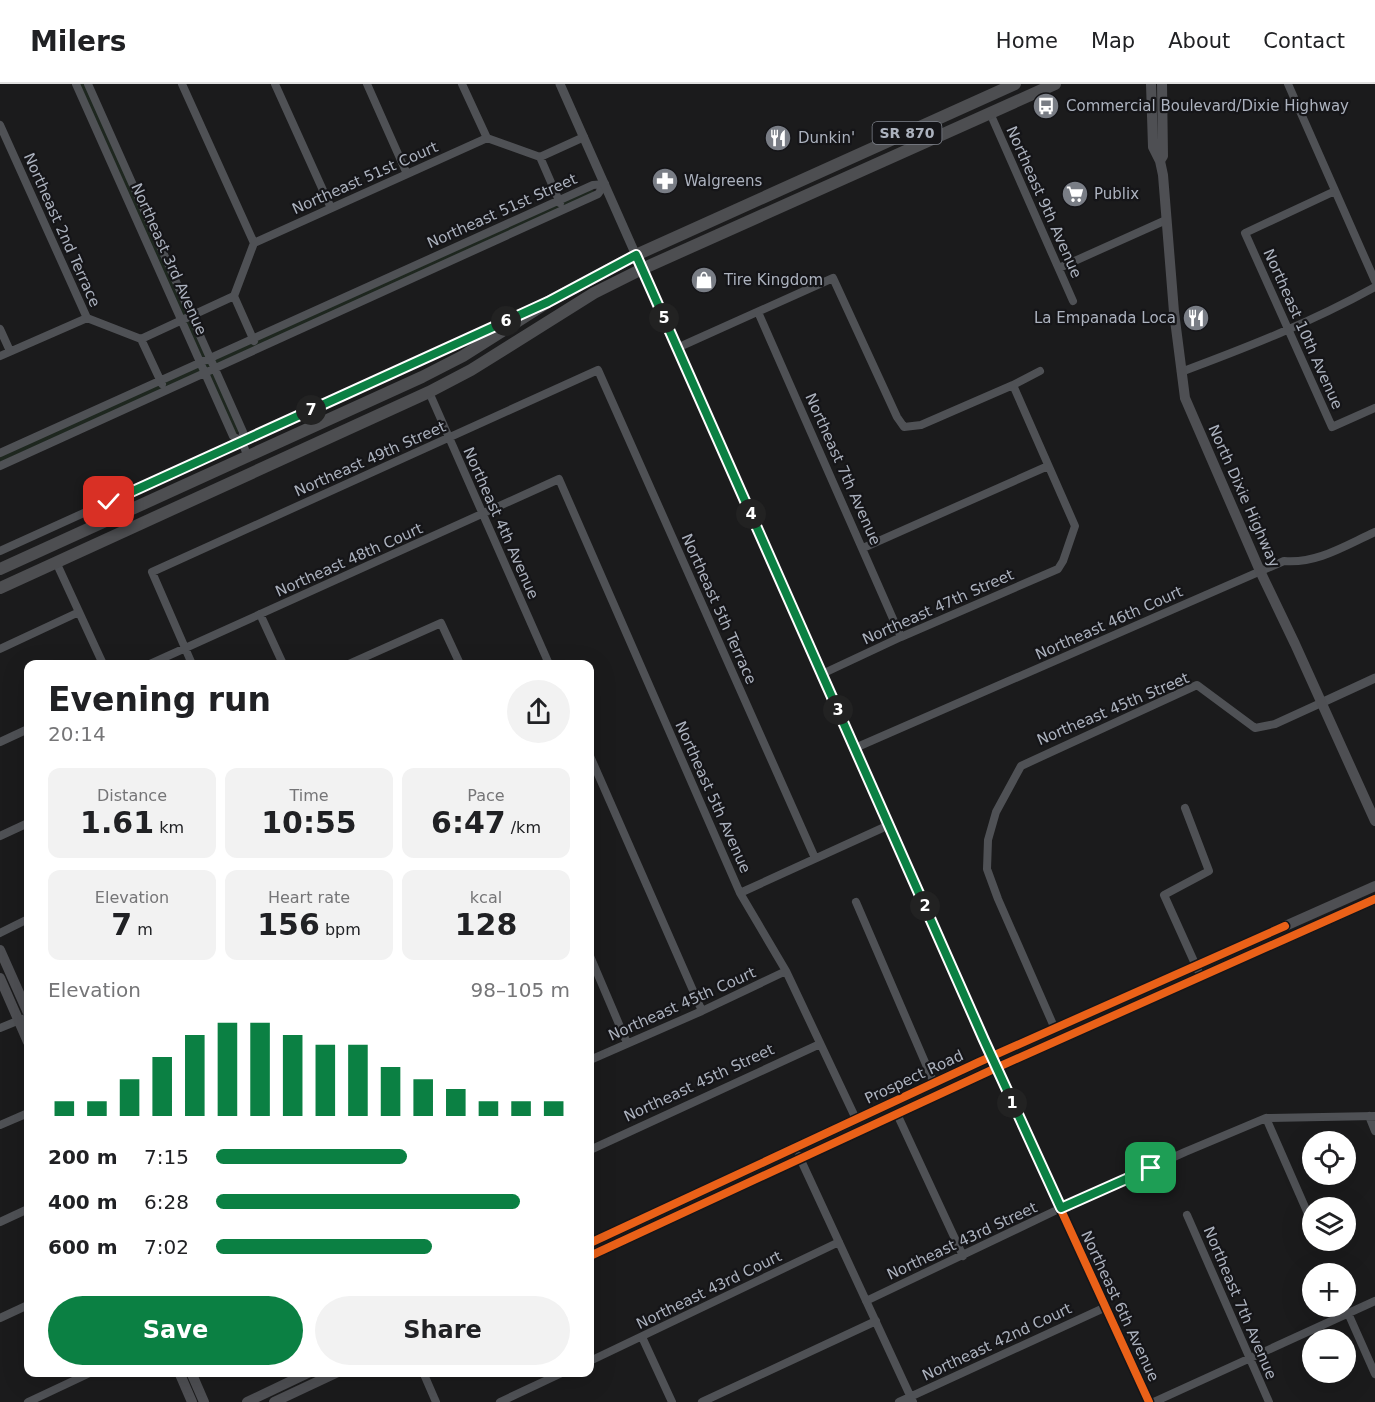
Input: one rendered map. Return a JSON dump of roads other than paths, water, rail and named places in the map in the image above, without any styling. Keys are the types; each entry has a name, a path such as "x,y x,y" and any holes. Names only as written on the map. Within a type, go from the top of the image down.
{"main road":[{"name":"SR 870","path":"0,569 415,381 463,356 548,302 636,255 1015,84"},
{"path":"990,113 995,104 1015,93 1023,84"},
{"name":"SR 870","path":"1,588 429,392 471,370 594,293 642,269 1055,84"},
{"name":"North Dixie Highway","path":"1151,84 1153,147 1160,162 1185,398 1260,571 1375,821"},
{"name":"North Dixie Highway","path":"1160,162 1163,156 1162,84"},
{"path":"933,139 939,130 976,112 986,102 987,97"},
{"path":"846,178 850,168 904,142 915,129"},
{"path":"765,214 776,203 830,178 838,163"},
{"path":"429,392 440,376 481,354 485,348 484,343"},
{"path":"357,425 364,415 411,393 415,388 415,381"},
{"path":"258,470 267,456 318,433 324,422"},
{"path":"178,507 183,497 240,470 248,457"},
{"path":"56,562 64,549 110,527 115,517"},
{"path":"1,588 8,577 43,559 49,547"},
{"name":"Prospect Road","path":"594,1241 991,1057 1375,886"},
{"name":"Prospect Road","path":"594,1254 996,1068 1375,899"},
{"path":"0,950 24,1013"},
{"path":"0,978 24,1014"},
{"path":"594,1241 604,1249"},
{"path":"181,1377 192,1402"},
{"path":"193,1377 204,1402"},
{"path":"247,1402 300,1377"},
{"path":"274,1402 327,1377"}],"street":[{"name":"Northeast 3rd Avenue","path":"76,84 233,436 242,442"},
{"name":"Northeast 3rd Avenue","path":"88,84 243,432 242,442 248,457"},
{"path":"182,84 254,243 234,296 257,347"},
{"path":"275,84 332,208"},
{"path":"367,84 407,174"},
{"path":"462,84 487,138 540,157 584,137"},
{"name":"Northeast 6th Avenue","path":"560,84 991,1057 1152,1402"},
{"path":"1288,84 1375,281"},
{"name":"Northeast 9th Avenue","path":"990,113 1073,301"},
{"name":"Northeast 2nd Terrace","path":"0,125 87,318 141,339"},
{"path":"102,143 112,138"},
{"name":"Northeast 51st Court","path":"254,243 487,138"},
{"path":"540,157 563,210"},
{"name":"Northeast 51st Street","path":"0,453 559,200 593,185 605,184"},
{"name":"Northeast 51st Street","path":"0,465 598,194 605,184"},
{"name":"Northeast 10th Avenue","path":"1335,191 1245,233 1332,427 1375,408"},
{"path":"1059,268 1166,220"},
{"path":"677,348 833,278 897,417 904,427 921,426 1013,386 1040,371"},
{"path":"379,281 384,291"},
{"path":"1181,372 1289,330 1334,310 1375,287"},
{"path":"164,389 141,339 234,296"},
{"path":"0,551 548,302"},
{"name":"Northeast 7th Avenue","path":"758,312 901,637"},
{"path":"0,356 87,318"},
{"path":"0,328 10,351"},
{"path":"410,365 415,381"},
{"name":"Northeast 49th Street","path":"185,648 152,572 598,370"},
{"name":"Northeast 5th Terrace","path":"598,370 815,858"},
{"path":"863,548 1048,466 1013,386"},
{"name":"Northeast 4th Avenue","path":"429,392 547,660"},
{"path":"12,447 17,458"},
{"name":"Northeast 47th Street","path":"822,674 1058,569 1075,526 1048,466"},
{"name":"Northeast 48th Court","path":"159,660 559,479"},
{"name":"Northeast 5th Avenue","path":"559,479 740,893 786,971 856,1119"},
{"path":"43,531 49,547"},
{"name":"Northeast 46th Court","path":"855,748 1284,561 1298,562 1316,558 1375,532"},
{"path":"56,562 101,660"},
{"path":"0,649 79,612"},
{"path":"260,614 281,660"},
{"path":"370,660 441,623 458,660"},
{"path":"185,648 190,660"},
{"name":"Northeast 45th Street","path":"1055,1029 987,869 987,840 996,812 1021,766 1197,685 1255,728 1275,724 1375,678"},
{"path":"0,742 24,731"},
{"path":"594,765 702,1011"},
{"path":"1185,808 1209,871 1164,895 1201,976"},
{"path":"0,836 24,825"},
{"path":"740,893 890,825"},
{"path":"856,902 934,1083"},
{"path":"0,933 24,921"},
{"path":"594,965 627,1043"},
{"name":"Northeast 45th Court","path":"594,1058 786,971"},
{"path":"0,1028 24,1016"},
{"name":"Northeast 45th Street","path":"594,1148 820,1044"},
{"path":"897,1113 963,1256"},
{"path":"0,1125 24,1115"},
{"path":"1372,1116 1375,1131"},
{"name":"Northeast 43rd Street","path":"866,1301 1061,1208 1266,1118 1372,1116"},
{"path":"1266,1118 1302,1200"},
{"path":"796,1147 912,1399"},
{"path":"0,1222 24,1211"},
{"name":"Northeast 7th Avenue","path":"1187,1215 1269,1402"},
{"name":"Northeast 43rd Court","path":"594,1359 839,1242"},
{"path":"1356,1309 1375,1301"},
{"path":"0,1318 24,1307"},
{"name":"Northeast 42nd Court","path":"900,1402 912,1399 1106,1307"},
{"path":"1152,1402 1339,1317"},
{"path":"1350,1317 1375,1374"},
{"path":"702,1402 876,1321"},
{"path":"642,1337 672,1402"},
{"path":"28,1402 81,1377"},
{"path":"425,1377 436,1402"},
{"path":"500,1402 553,1377"}],"place":[{"name":"Commercial Boulevard/Dixie Highway","path":"1046,106"},
{"name":"Dunkin'","path":"778,138"},
{"name":"Walgreens","path":"665,181"},
{"name":"Publix","path":"1075,194"},
{"name":"Tire Kingdom","path":"704,280"},
{"name":"La Empanada Loca","path":"1196,318"}]}
